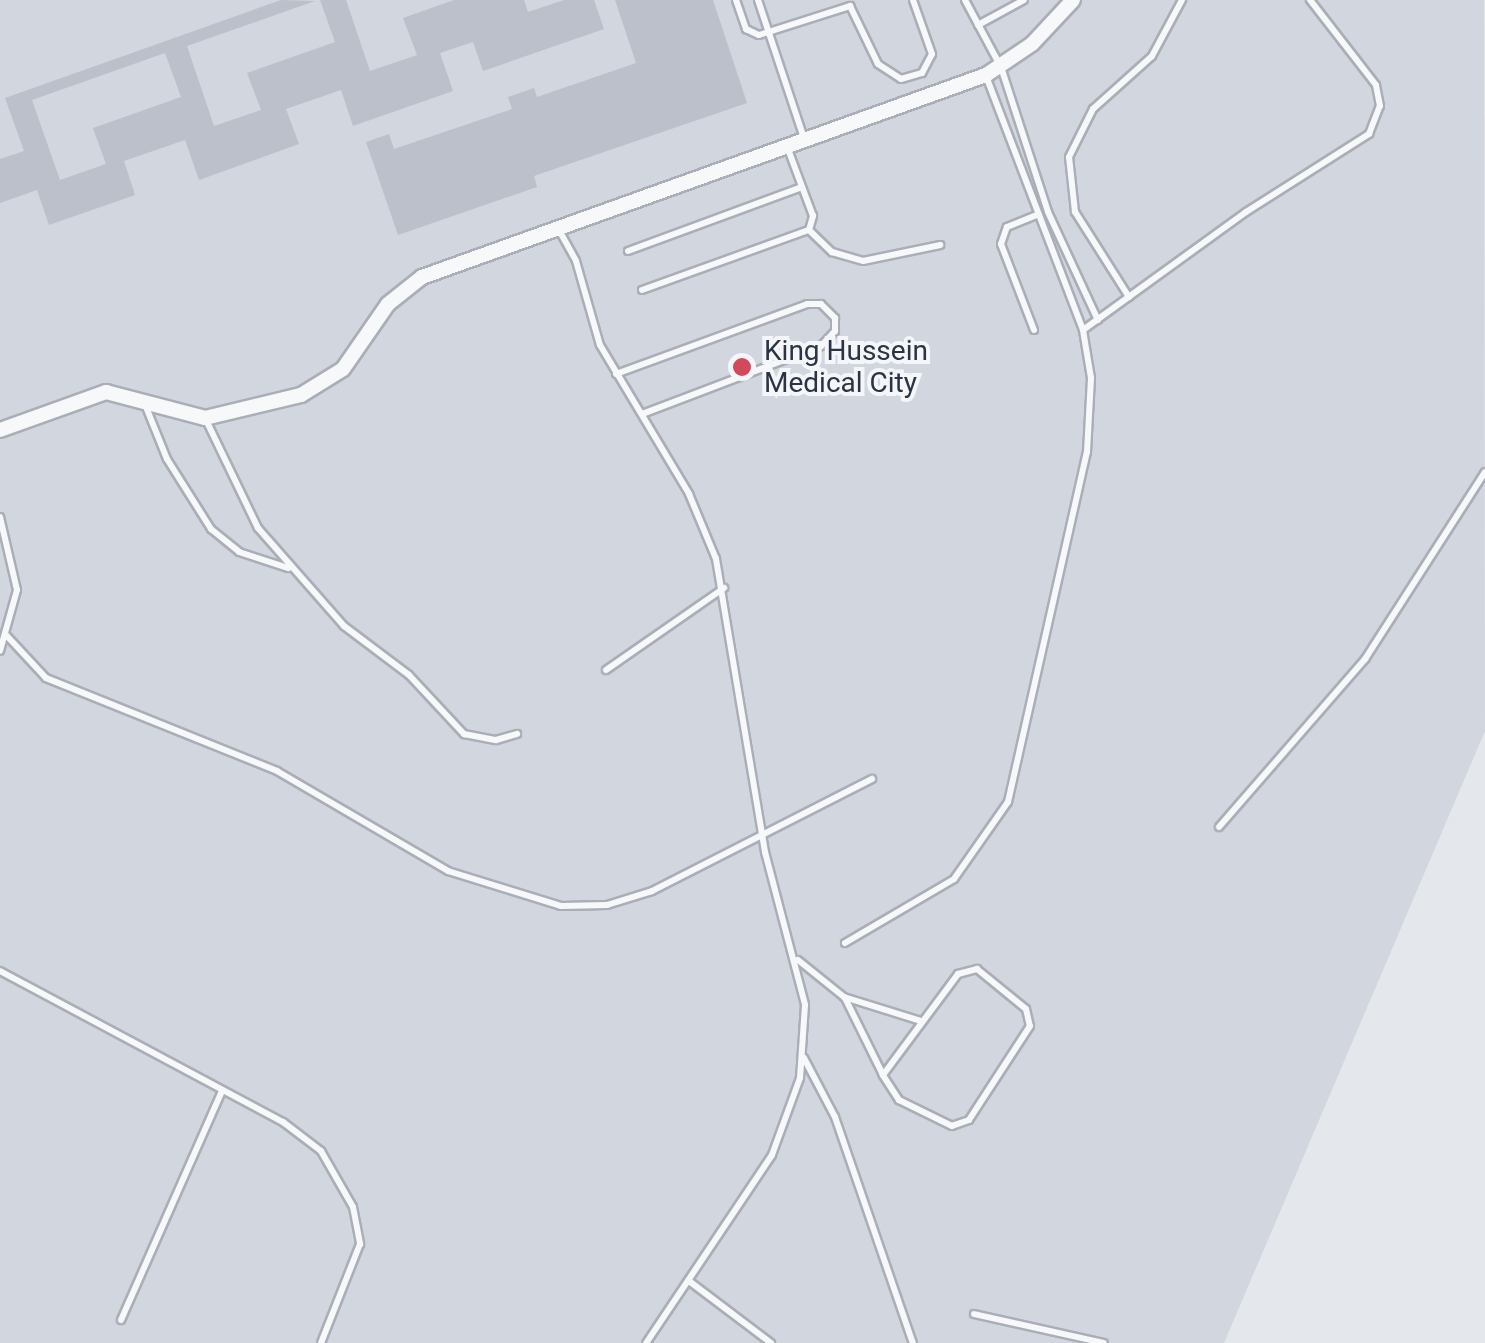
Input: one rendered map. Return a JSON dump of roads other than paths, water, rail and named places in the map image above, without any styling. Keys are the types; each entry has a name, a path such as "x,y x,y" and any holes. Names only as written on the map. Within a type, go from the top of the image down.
{"street":[{"path":"0,430 106,392 204,418 237,416 316,388 355,357 410,284 986,75 1001,67 1072,0"}],"lane":[{"path":"736,0 746,29 768,33 847,4 882,70 908,79 926,68 932,54 912,0"},
{"path":"758,0 805,143"},
{"path":"965,0 1001,67 1048,212 1098,320"},
{"path":"978,25 1024,0"},
{"path":"1129,297 1075,212 1070,158 1093,109 1152,56 1182,0"},
{"path":"1083,330 1375,126 1380,106 1371,76 1310,0"},
{"path":"844,943 954,879 1008,802 1087,452 1091,378 1083,330 986,75"},
{"path":"788,148 813,216 809,230"},
{"path":"628,251 802,187"},
{"path":"1034,330 1001,244 1007,226 1037,216"},
{"path":"559,229 616,374 689,494 724,588 762,832 797,960 805,1005 803,1057 772,1154 646,1343"},
{"path":"809,230 832,252 862,261 940,246"},
{"path":"642,290 809,230"},
{"path":"616,374 807,304 820,304 835,318 835,332 821,346 641,414"},
{"path":"144,399 167,459 212,529 239,552 289,568"},
{"path":"204,418 246,507 289,568 356,637 421,686 455,728 485,740 517,734"},
{"path":"1219,827 1366,659 1485,472"},
{"path":"0,517 17,575 7,636 0,651"},
{"path":"606,670 724,588"},
{"path":"7,636 46,678 278,772 416,856 538,902 584,907 630,899 872,779"},
{"path":"797,960 844,997 921,1022"},
{"path":"844,997 883,1074 898,1100 959,1126 970,1120 1030,1026 1026,1009 972,968 958,974 883,1074"},
{"path":"0,971 309,1140 331,1163 354,1207 358,1257 321,1343"},
{"path":"803,1057 835,1117 913,1343"},
{"path":"121,1320 222,1090"},
{"path":"689,1282 770,1343"},
{"path":"974,1314 1104,1343"}],"place":[{"name":"King Hussein Medical City","path":"742,367"}]}
